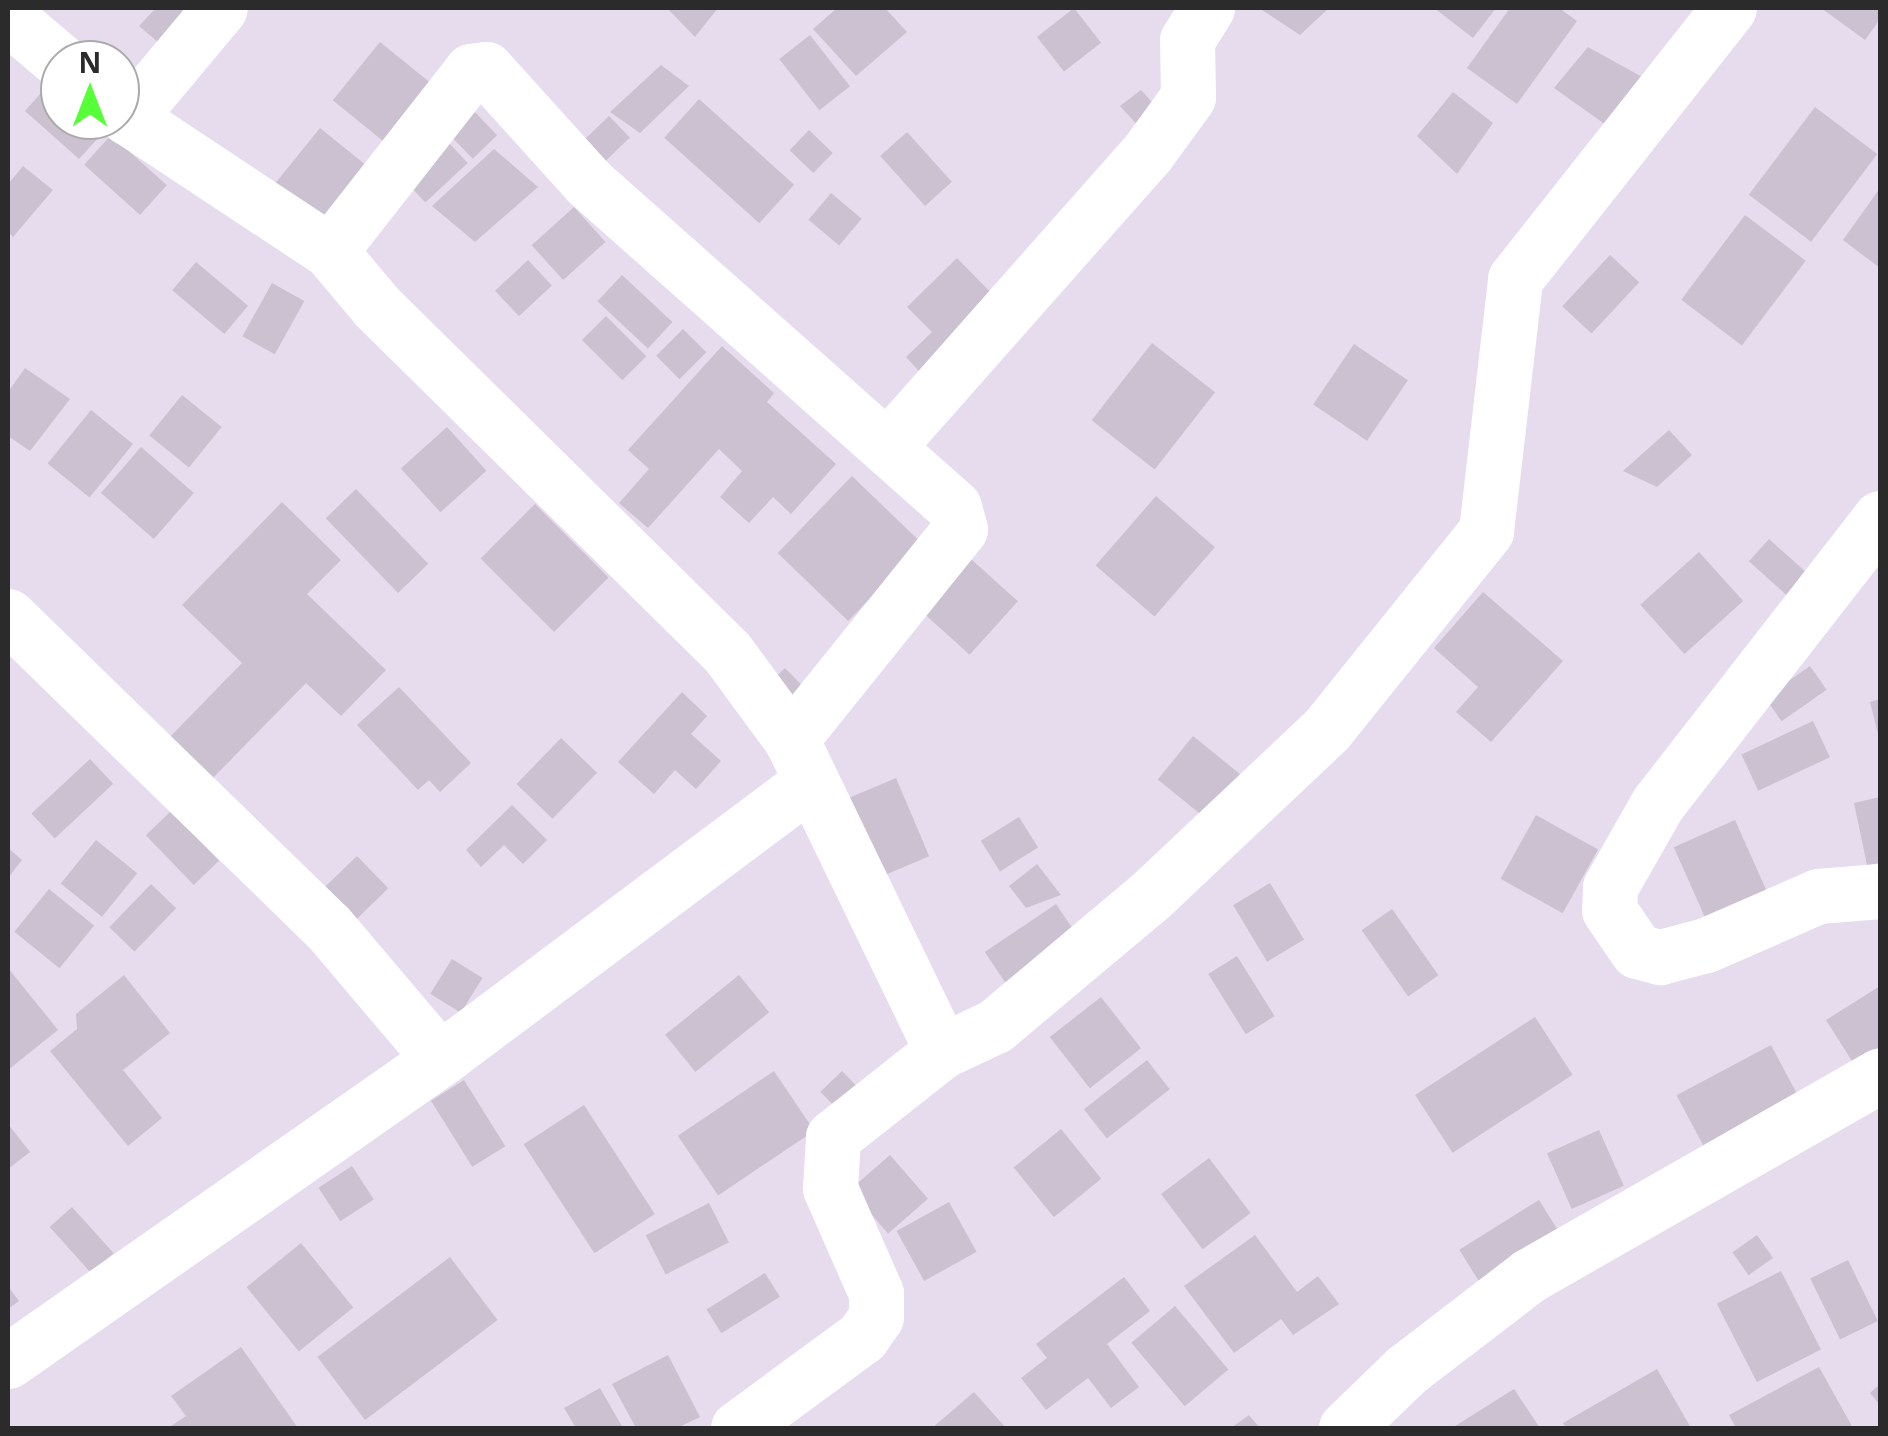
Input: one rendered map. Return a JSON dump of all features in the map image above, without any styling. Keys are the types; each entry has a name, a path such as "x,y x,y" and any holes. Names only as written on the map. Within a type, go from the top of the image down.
{"street":[{"path":"140,97 220,8"},
{"path":"887,448 1178,111 1188,97 1187,40 1207,8"},
{"path":"738,1428 862,1337 876,1316 876,1293 830,1188 833,1137 942,1051 995,1026 1150,896 1327,729 1486,531 1515,279 1729,8"},
{"path":"8,16 40,44"},
{"path":"8,1362 440,1058 799,761 960,529 954,507 588,182 486,70 470,72 330,251"},
{"path":"140,126 330,251 377,306 727,652 799,761 942,1051"},
{"path":"1880,518 1658,802 1610,887 1608,910 1637,952 1660,958 1706,946 1818,896 1880,890"},
{"path":"8,616 328,927 440,1058"},
{"path":"1346,1428 1406,1370 1530,1275 1880,1075"}],"building":[{"path":"156,8 179,8 192,19 166,49 139,26"},
{"path":"667,8 718,8 695,37"},
{"path":"837,8 885,8 907,32 856,76 813,29"},
{"path":"1074,8 1101,43 1064,72 1037,37"},
{"path":"1259,8 1329,8 1300,35"},
{"path":"1434,8 1496,8 1473,38"},
{"path":"1510,8 1559,8 1577,21 1517,104 1467,68"},
{"path":"1821,8 1880,8 1880,19 1865,40"},
{"path":"810,35 850,86 819,110 779,59"},
{"path":"380,42 440,90 393,149 333,100"},
{"path":"1588,47 1644,78 1606,125 1554,88"},
{"path":"661,65 689,86 640,133 610,112"},
{"path":"1141,90 1159,110 1141,129 1120,106"},
{"path":"1453,92 1493,123 1457,174 1417,136"},
{"path":"40,94 40,124 25,111"},
{"path":"699,99 794,185 759,223 664,138"},
{"path":"468,105 497,135 473,159 444,129"},
{"path":"1815,107 1877,154 1811,242 1749,195"},
{"path":"609,116 630,138 595,172 574,150"},
{"path":"320,128 376,173 324,238 268,193"},
{"path":"809,130 833,153 813,173 790,150"},
{"path":"907,132 952,182 925,206 880,156"},
{"path":"58,140 96,140 79,159"},
{"path":"106,140 117,140 167,185 140,215 84,165"},
{"path":"450,144 468,163 425,203 408,184"},
{"path":"494,149 538,187 475,242 432,206"},
{"path":"23,166 53,190 13,237 8,232 8,184"},
{"path":"1880,188 1880,268 1843,240"},
{"path":"831,193 862,219 839,246 809,220"},
{"path":"574,207 605,242 563,280 532,245"},
{"path":"1745,215 1806,261 1742,345 1681,300"},
{"path":"1610,255 1639,282 1592,333 1562,306"},
{"path":"957,258 1006,308 929,382 906,357 932,332 907,307"},
{"path":"528,260 552,286 519,316 495,291"},
{"path":"196,262 248,306 224,334 172,290"},
{"path":"622,275 672,322 648,348 597,301"},
{"path":"272,283 304,301 275,354 242,336"},
{"path":"606,316 646,356 622,380 582,340"},
{"path":"683,329 706,352 679,379 656,356"},
{"path":"1152,343 1215,392 1155,469 1092,420"},
{"path":"1354,344 1408,380 1367,441 1313,405"},
{"path":"722,346 774,393 767,402 836,464 791,514 773,497 749,523 720,497 742,471 719,449 648,528 619,503 649,469 628,450"},
{"path":"25,368 70,399 30,451 8,436 8,392"},
{"path":"182,395 222,427 189,468 149,435"},
{"path":"91,410 133,444 90,498 48,464"},
{"path":"447,427 486,471 440,512 401,468"},
{"path":"1669,430 1692,455 1657,487 1623,471"},
{"path":"141,447 194,493 154,539 101,493"},
{"path":"852,476 922,544 848,621 778,553"},
{"path":"356,489 428,564 398,593 326,518"},
{"path":"1156,496 1215,547 1155,617 1096,565"},
{"path":"282,502 341,560 307,594 386,670 341,716 306,683 207,784 165,742 242,663 182,605"},
{"path":"535,504 609,578 554,632 481,558"},
{"path":"1769,539 1812,578 1792,600 1749,561"},
{"path":"1699,552 1743,601 1684,654 1640,605"},
{"path":"971,559 1018,601 970,655 923,613"},
{"path":"1483,592 1563,661 1491,742 1456,712 1478,687 1434,648"},
{"path":"1810,666 1827,690 1782,721 1765,698"},
{"path":"785,668 806,690 786,708 766,687"},
{"path":"399,687 471,763 440,792 429,780 418,790 357,725"},
{"path":"682,692 707,716 691,734 721,761 696,789 675,770 654,794 618,762"},
{"path":"1880,699 1880,737 1879,738 1870,702"},
{"path":"1813,721 1830,757 1758,791 1741,754"},
{"path":"1193,736 1245,778 1210,822 1158,780"},
{"path":"561,738 597,773 553,819 517,784"},
{"path":"90,759 113,784 55,838 31,814"},
{"path":"896,778 929,856 881,877 848,798"},
{"path":"1880,797 1880,863 1867,865 1854,803"},
{"path":"512,805 547,840 523,864 504,845 481,867 466,850"},
{"path":"171,811 219,861 194,885 146,835"},
{"path":"1536,815 1598,849 1563,913 1501,879"},
{"path":"1019,817 1038,848 1000,871 981,841"},
{"path":"1735,820 1768,894 1707,921 1674,847"},
{"path":"96,840 137,873 102,917 61,884"},
{"path":"8,848 22,860 8,878"},
{"path":"357,856 388,888 349,926 318,894"},
{"path":"1037,864 1061,895 1026,908 1009,886"},
{"path":"1270,883 1304,940 1267,962 1233,905"},
{"path":"151,884 176,908 134,951 109,927"},
{"path":"49,889 94,926 59,968 14,932"},
{"path":"1056,904 1083,944 1012,992 985,952"},
{"path":"1392,909 1438,975 1408,997 1362,930"},
{"path":"1237,956 1275,1016 1246,1034 1208,974"},
{"path":"452,959 483,978 461,1013 430,994"},
{"path":"8,968 58,1030 8,1070"},
{"path":"124,975 170,1033 123,1070 162,1118 128,1146 50,1051 77,1029 76,1014"},
{"path":"739,975 769,1012 695,1072 665,1035"},
{"path":"1880,986 1880,1054 1857,1069 1826,1020"},
{"path":"1101,997 1141,1048 1090,1088 1050,1037"},
{"path":"1535,1017 1573,1075 1453,1153 1415,1095"},
{"path":"1771,1045 1801,1102 1707,1152 1677,1095"},
{"path":"1147,1060 1170,1089 1107,1138 1084,1109"},
{"path":"774,1071 814,1131 718,1196 678,1136"},
{"path":"842,1071 864,1094 843,1115 820,1092"},
{"path":"464,1080 505,1146 472,1167 431,1101"},
{"path":"584,1105 655,1214 594,1253 524,1144"},
{"path":"8,1124 30,1152 8,1169"},
{"path":"1061,1129 1101,1179 1054,1217 1014,1167"},
{"path":"1599,1130 1624,1186 1572,1209 1547,1153"},
{"path":"890,1155 928,1199 888,1234 850,1190"},
{"path":"1209,1158 1251,1213 1203,1249 1161,1194"},
{"path":"352,1166 374,1200 340,1221 318,1188"},
{"path":"1539,1200 1561,1235 1481,1285 1459,1250"},
{"path":"949,1202 977,1252 924,1281 897,1231"},
{"path":"709,1203 729,1242 666,1274 646,1235"},
{"path":"72,1207 113,1253 91,1273 50,1227"},
{"path":"1255,1235 1297,1292 1318,1276 1339,1304 1293,1335 1281,1319 1234,1353 1184,1286"},
{"path":"1757,1235 1773,1258 1748,1275 1732,1252"},
{"path":"301,1243 353,1308 299,1352 247,1287"},
{"path":"450,1257 498,1320 365,1420 317,1357"},
{"path":"1848,1260 1878,1321 1840,1340 1810,1278"},
{"path":"1781,1271 1821,1349 1757,1382 1717,1304"},
{"path":"765,1273 780,1297 721,1333 706,1310"},
{"path":"1124,1277 1150,1311 1107,1344 1139,1387 1111,1408 1088,1378 1046,1410 1021,1378 1047,1358 1036,1344"},
{"path":"8,1286 19,1301 8,1309"},
{"path":"1175,1306 1228,1370 1185,1406 1131,1343"},
{"path":"241,1347 298,1428 168,1428 186,1416 171,1396"},
{"path":"668,1355 700,1417 677,1428 636,1428 612,1384"},
{"path":"1819,1367 1853,1428 1736,1428 1729,1415"},
{"path":"1657,1369 1691,1428 1566,1428 1563,1423"},
{"path":"1880,1384 1880,1405 1870,1393"},
{"path":"600,1388 623,1428 576,1428 564,1408"},
{"path":"1514,1389 1540,1428 1452,1428"},
{"path":"974,1392 1006,1428 932,1428"},
{"path":"1249,1415 1260,1428 1231,1428"}]}
